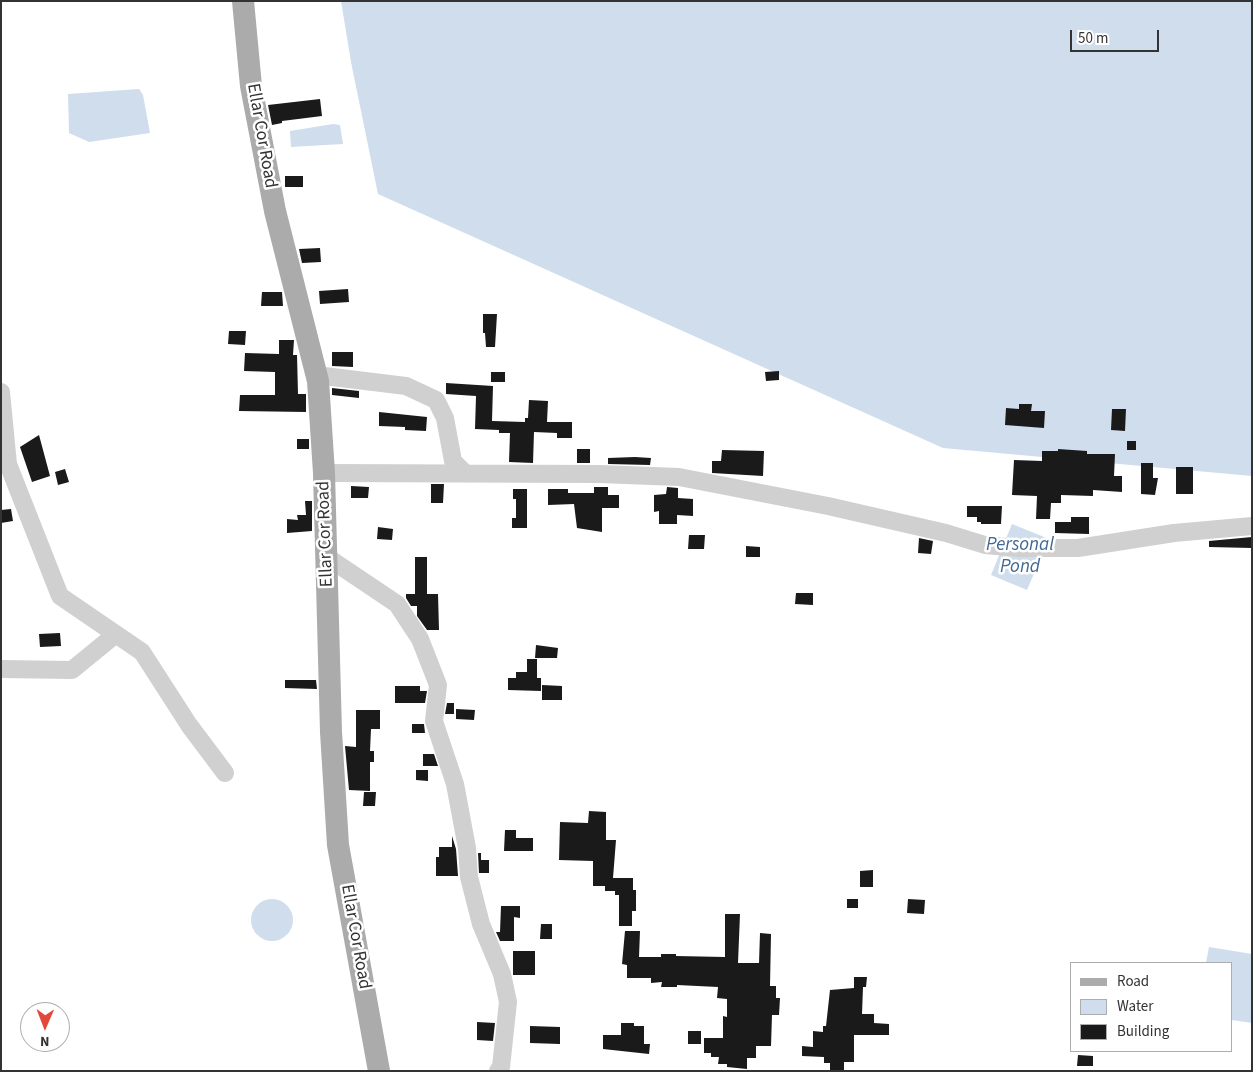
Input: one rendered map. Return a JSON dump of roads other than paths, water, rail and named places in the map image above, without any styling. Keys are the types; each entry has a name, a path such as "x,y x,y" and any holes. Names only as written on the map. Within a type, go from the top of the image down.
{"main road":[{"name":"Ellar Cor Road","path":"243,1 251,86 275,212 318,382 324,473 331,732 338,845 380,1071"}],"street":[{"path":"324,376 406,386 436,400 445,418 453,460 466,474"},
{"path":"1,392 8,464 60,596 142,652 189,725 225,773"},
{"path":"324,473 599,474 679,477 828,506 946,533 985,545 1020,548 1078,548 1216,528 1252,526"},
{"path":"327,557 397,604 420,639 438,685 434,721 455,784 467,848 469,877 481,924 502,974 508,1002 502,1058 498,1071"},
{"path":"1,669 72,670 116,634"}],"water":[{"path":"341,1 1252,1 1252,476 943,448 378,194 351,62"},
{"path":"139,89 143,95 150,133 89,142 69,133 68,94"},
{"path":"333,124 340,125 343,144 291,147 290,131"},
{"name":"Personal Pond","path":"1012,524 1049,539 1027,590 991,575"},
{"path":"276,899 284,902 290,908 293,920 290,932 284,938 268,941 260,938 254,932 251,916 254,908 260,902"},
{"path":"1209,947 1252,954 1252,1023 1233,1020 1233,962 1206,962"}]}
